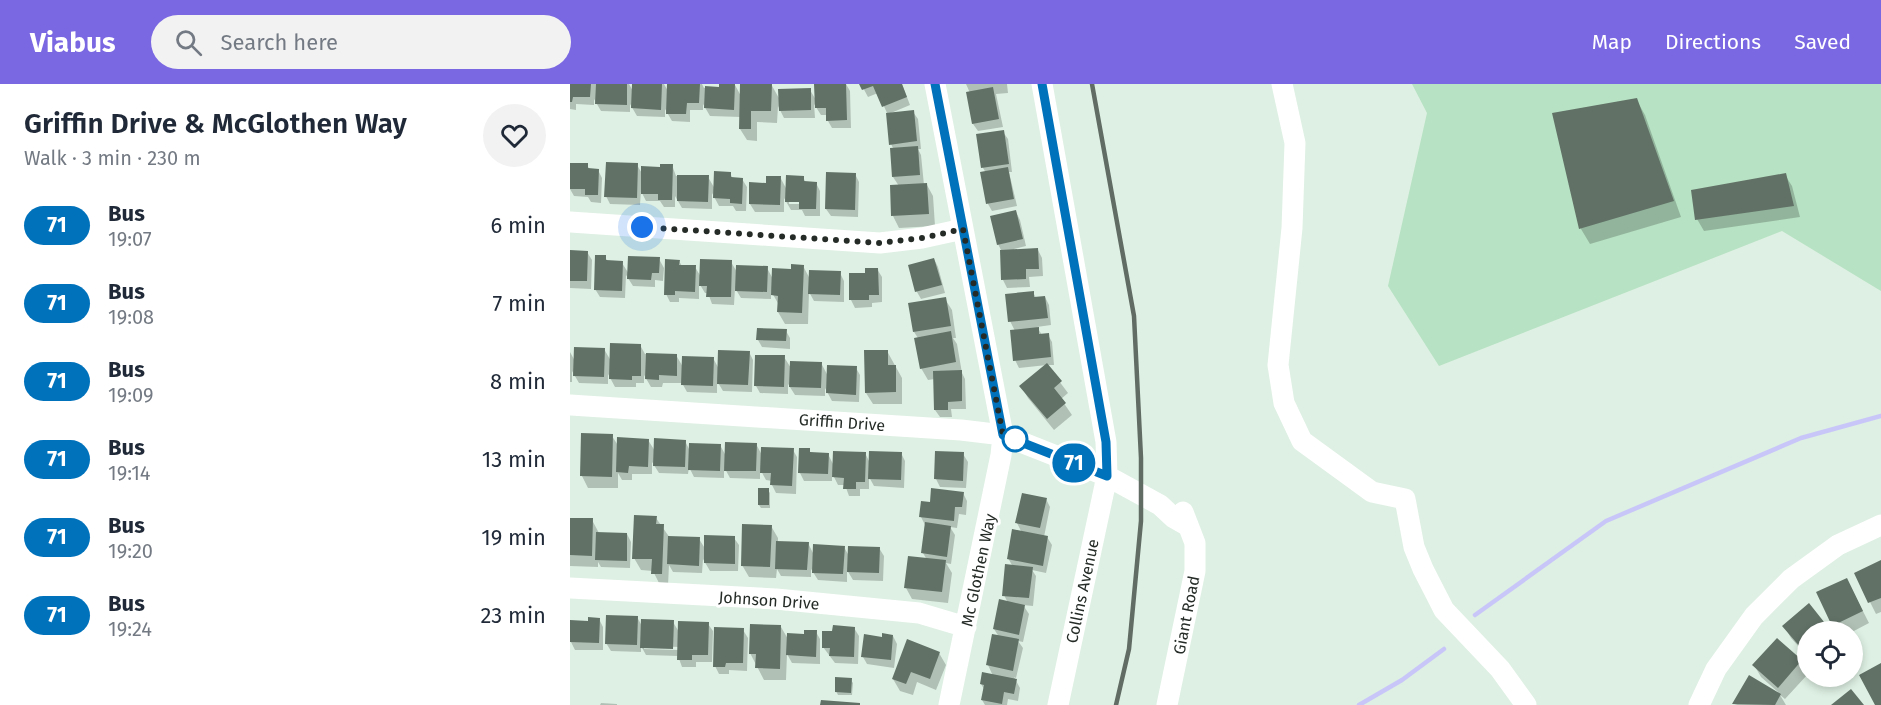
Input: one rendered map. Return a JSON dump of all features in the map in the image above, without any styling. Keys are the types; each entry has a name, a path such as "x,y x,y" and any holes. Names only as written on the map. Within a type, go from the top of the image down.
{"street":[{"name":"Mc Glothen Way","path":"935,84 1003,435 1001,455 949,705"},
{"name":"Collins Avenue","path":"1042,84 1106,442 1107,476 1058,705"},
{"path":"1282,84 1295,143 1292,228 1278,365 1284,403 1302,441 1371,492 1405,499 1414,547 1444,610 1500,669 1526,705"},
{"path":"570,222 880,243 922,238 963,229"},
{"name":"Griffin Drive","path":"570,405 961,430 1003,435 1107,476"},
{"name":"Giant Road","path":"1107,476 1140,482 1166,496 1183,510 1195,543 1195,571 1167,705"},
{"path":"1698,705 1716,669 1754,616 1791,579 1838,545 1881,525"},
{"name":"Johnson Drive","path":"570,588 776,599 919,613 966,627"}],"green space":[{"path":"1412,84 1881,84 1881,291 1782,231 1439,366 1388,286 1427,113"}],"building":[{"path":"570,84 591,84 590,97 573,97 570,102"},
{"path":"596,84 627,84 627,105 595,104"},
{"path":"632,84 662,84 661,110 631,108"},
{"path":"667,84 700,84 699,103 687,103 686,114 666,114"},
{"path":"719,84 735,84 734,110 704,108 705,86 719,87"},
{"path":"740,84 772,84 771,111 751,111 751,129 739,129"},
{"path":"814,84 846,84 847,120 826,121 826,108 815,108"},
{"path":"859,84 902,84 907,97 882,107 873,86 862,90"},
{"path":"993,87 999,119 972,124 966,92"},
{"path":"811,88 811,110 779,111 778,89"},
{"path":"1637,98 1674,201 1579,229 1552,113"},
{"path":"914,110 917,141 889,145 886,113"},
{"path":"1004,130 1009,164 981,168 976,134"},
{"path":"918,146 920,175 892,177 890,148"},
{"path":"606,162 638,163 637,198 604,197"},
{"path":"570,163 588,163 588,168 599,169 598,195 585,195 585,189 570,189"},
{"path":"660,164 673,164 672,200 658,200 658,194 641,194 641,166 660,167"},
{"path":"1008,167 1014,199 986,204 980,172"},
{"path":"714,171 731,172 731,177 743,178 742,204 730,203 730,199 713,198"},
{"path":"826,172 856,173 855,210 825,209"},
{"path":"1786,173 1794,206 1695,220 1691,190"},
{"path":"677,175 709,175 708,202 677,201"},
{"path":"786,175 804,176 804,181 817,182 816,209 799,209 799,202 785,202"},
{"path":"766,176 781,176 780,205 749,204 749,182 766,183"},
{"path":"927,183 929,214 891,216 890,185"},
{"path":"1016,210 1023,239 997,245 990,216"},
{"path":"1038,248 1039,269 1026,269 1026,279 1001,280 1000,250"},
{"path":"570,250 588,251 587,281 570,281"},
{"path":"595,255 606,255 606,260 623,261 622,291 594,290"},
{"path":"628,256 660,257 659,273 652,273 651,280 627,279"},
{"path":"934,258 942,285 915,292 908,265"},
{"path":"665,259 680,260 679,265 696,265 695,292 675,291 675,295 664,295"},
{"path":"700,259 732,260 731,297 706,297 707,286 699,286"},
{"path":"791,264 804,265 802,313 777,312 778,296 771,295 772,268 791,269"},
{"path":"736,265 768,266 767,292 735,291"},
{"path":"865,268 878,268 879,295 869,295 869,300 849,300 849,273 865,273"},
{"path":"809,270 841,271 840,295 808,294"},
{"path":"1034,291 1034,297 1045,296 1048,318 1008,322 1005,294"},
{"path":"946,297 951,326 913,332 908,303"},
{"path":"1039,327 1039,334 1049,333 1051,357 1013,361 1010,330"},
{"path":"757,328 787,329 786,341 756,340"},
{"path":"951,331 956,362 920,369 914,338"},
{"path":"610,343 641,344 641,376 632,376 632,380 609,379"},
{"path":"574,347 605,348 604,377 573,376"},
{"path":"718,350 750,351 748,385 717,384"},
{"path":"864,350 888,350 888,365 896,365 896,392 865,393"},
{"path":"646,353 677,354 677,376 659,375 659,380 645,379"},
{"path":"755,355 785,355 784,387 754,386"},
{"path":"682,356 714,357 713,386 681,385"},
{"path":"790,361 822,362 821,388 789,387"},
{"path":"1047,363 1062,381 1054,388 1066,403 1047,419 1019,386"},
{"path":"827,365 857,366 856,395 826,393"},
{"path":"962,370 962,401 948,402 948,410 934,410 933,371"},
{"path":"581,433 613,434 612,477 580,476"},
{"path":"617,437 649,439 648,467 629,466 628,473 616,472"},
{"path":"654,438 686,440 685,467 653,466"},
{"path":"725,442 757,443 756,471 724,471"},
{"path":"689,443 721,444 720,471 688,470"},
{"path":"761,447 794,448 792,486 770,485 771,473 760,473"},
{"path":"799,448 810,448 810,452 829,453 828,474 798,473"},
{"path":"833,451 866,452 865,482 856,482 856,489 843,489 844,478 832,477"},
{"path":"869,451 902,452 901,480 868,479"},
{"path":"935,451 964,452 963,481 934,479"},
{"path":"758,488 769,488 769,505 758,505"},
{"path":"931,488 964,492 962,507 955,507 954,521 919,517 921,501 930,502"},
{"path":"1022,493 1047,498 1040,528 1015,523"},
{"path":"634,515 657,516 656,524 664,524 662,574 651,574 652,559 632,559"},
{"path":"570,518 593,518 592,556 570,555"},
{"path":"925,522 951,526 947,557 921,553"},
{"path":"742,524 772,525 770,567 741,566"},
{"path":"1012,529 1048,536 1043,566 1007,559"},
{"path":"596,532 627,533 627,561 595,560"},
{"path":"704,535 735,536 735,564 704,563"},
{"path":"668,536 700,537 699,566 667,564"},
{"path":"776,541 809,542 807,570 775,569"},
{"path":"813,544 845,546 843,574 812,573"},
{"path":"848,546 880,547 879,573 847,572"},
{"path":"908,556 946,560 942,592 904,588"},
{"path":"1881,560 1881,598 1868,603 1854,573"},
{"path":"1005,564 1033,567 1029,598 1002,596"},
{"path":"1847,578 1863,611 1842,621 1830,621 1816,592"},
{"path":"999,599 1025,605 1019,635 993,629"},
{"path":"1809,603 1823,621 1797,621 1797,643 1782,626"},
{"path":"606,615 638,616 637,645 605,644"},
{"path":"588,617 600,618 599,643 570,642 570,620 588,621"},
{"path":"641,619 674,620 673,649 640,648"},
{"path":"678,621 709,622 708,655 692,655 692,660 677,660"},
{"path":"750,624 781,625 780,669 755,668 756,654 749,654"},
{"path":"833,625 855,627 854,657 829,656 830,648 822,648 822,631 832,631"},
{"path":"714,627 744,628 743,663 726,663 725,667 713,667"},
{"path":"804,630 817,630 816,657 786,655 787,633 804,634"},
{"path":"882,633 893,635 891,660 861,657 864,634 882,637"},
{"path":"992,634 1019,639 1013,671 986,665"},
{"path":"1777,638 1797,656 1797,666 1778,688 1752,665"},
{"path":"907,639 940,652 930,679 911,672 906,684 892,679"},
{"path":"1881,663 1881,705 1875,705 1863,682 1863,673"},
{"path":"982,672 1017,679 1014,694 1004,692 1002,704 981,700 984,685 980,684"},
{"path":"1749,675 1781,694 1775,705 1732,704"},
{"path":"835,677 852,678 851,693 835,692"},
{"path":"1851,689 1864,705 1831,705"},
{"path":"821,700 860,703 860,705 820,705"}],"waterway":[{"path":"1475,615 1606,521 1801,438 1881,416"},
{"path":"1359,705 1402,680 1444,649"}],"railway":[{"path":"1092,84 1134,316 1141,458 1141,521 1129,649 1116,705"}],"bus line":[{"name":"71","path":"935,84 1003,435 1107,476 1106,442 1042,84"}],"route":[{"path":"642,227 880,243 922,238 963,229 1003,435 1017,440 1015,439"}]}
